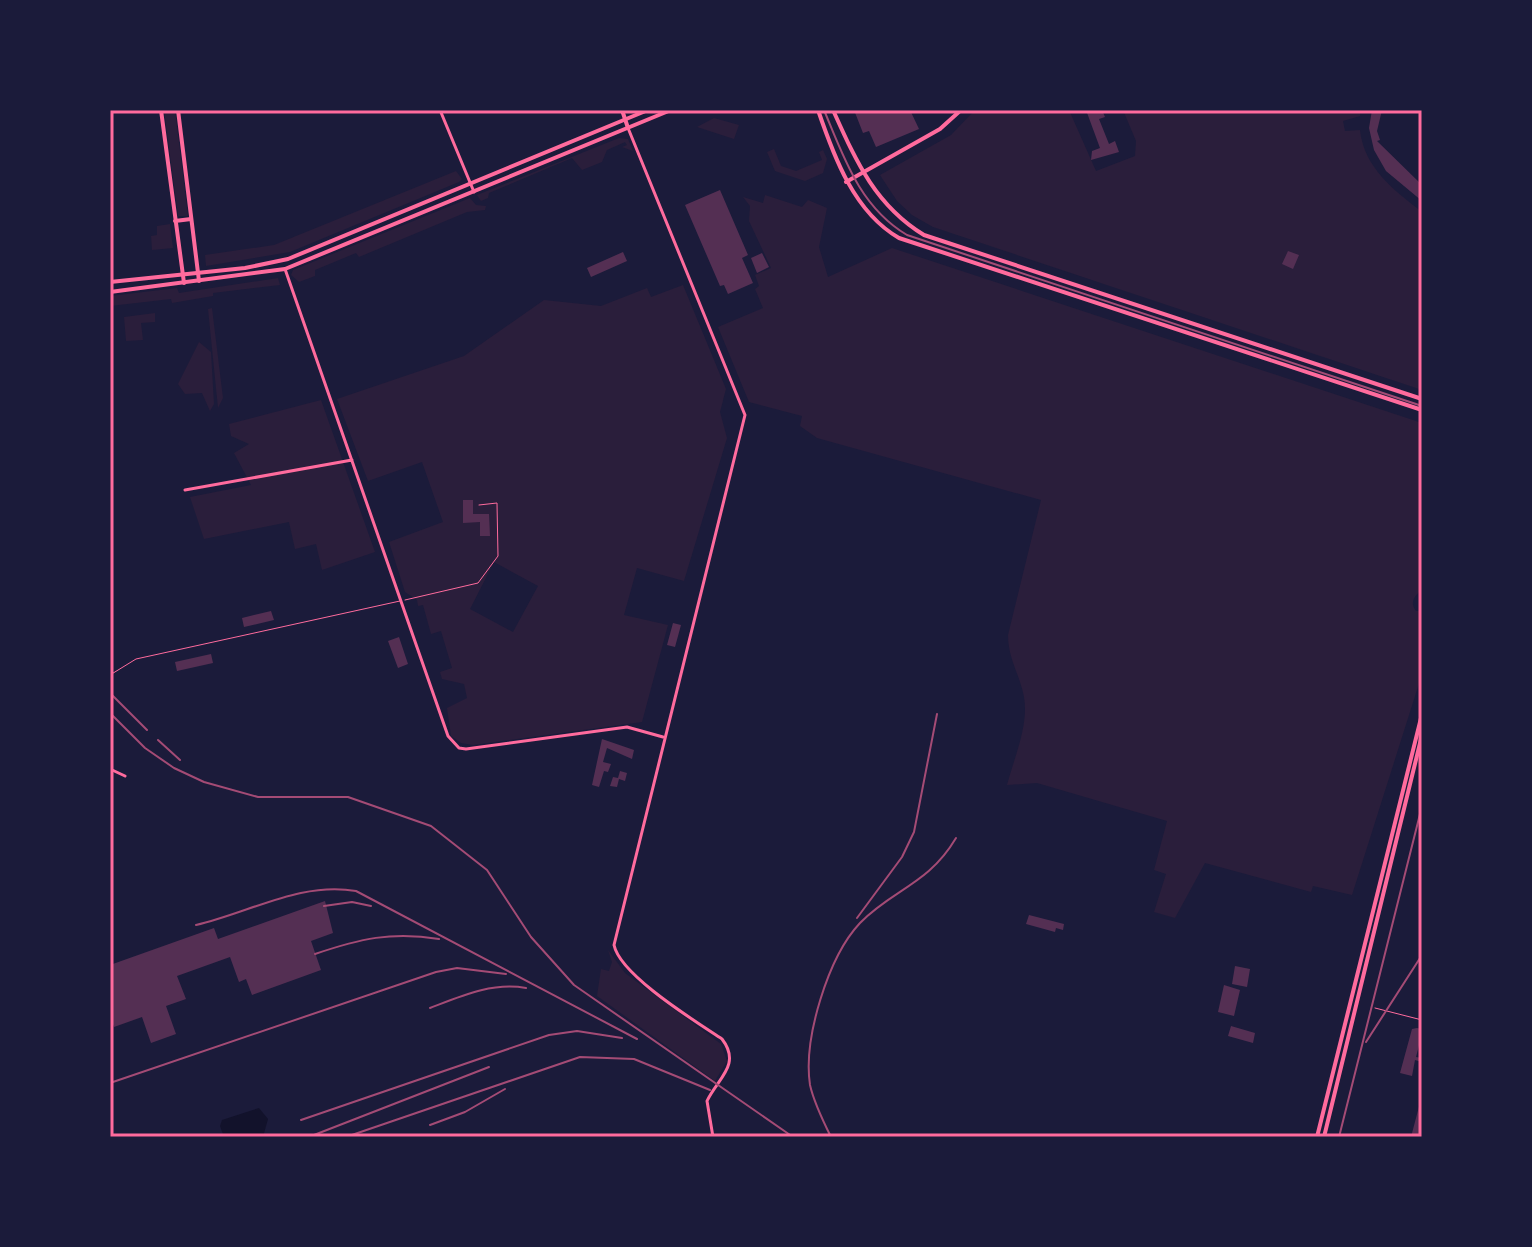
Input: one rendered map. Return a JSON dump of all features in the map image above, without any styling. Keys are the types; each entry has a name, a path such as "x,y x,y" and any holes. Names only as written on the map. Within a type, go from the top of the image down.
{"main road":[{"path":"161,110 184,283"},
{"path":"178,110 199,281"},
{"path":"622,110 628,128"},
{"path":"110,282 288,259 648,110"},
{"path":"110,292 285,269 671,110"},
{"path":"818,110 846,182 880,223 912,244 1422,410"},
{"path":"833,110 862,173 895,215 936,240 1422,399"},
{"path":"846,182 940,129 961,110"},
{"path":"175,221 191,219"},
{"path":"285,269 288,259"},
{"path":"1317,1137 1422,714"},
{"path":"1324,1137 1422,735"}],"street":[{"path":"440,110 474,192"},
{"path":"628,128 745,415 614,945 619,960 632,974 722,1039 729,1048 728,1070 707,1101 713,1137"},
{"path":"285,269 453,743 466,749 627,727 663,737"},
{"path":"185,490 352,460"},
{"path":"110,769 125,776"}],"lane":[{"path":"110,675 136,659 478,583 498,556 497,503 479,505"},
{"path":"1375,1008 1422,1020"}],"shaded area":[{"path":"164,110 175,110 188,216 178,216"},
{"path":"975,110 1069,110 1096,171 1135,156 1136,141 1123,110 1360,110 1360,116 1343,121 1345,131 1360,130 1367,156 1374,167 1422,212 1422,390 933,227 912,215 897,201 880,175 951,135"},
{"path":"714,118 739,125 734,139 697,127"},
{"path":"619,138 628,139 633,151 622,147 627,145 625,142 607,150 602,162 582,170 572,158 489,193 488,198 481,201 477,195"},
{"path":"774,149 781,166 796,171 822,160 819,152 823,150 827,159 823,173 805,181 775,171 767,152"},
{"path":"456,171 462,179 459,182 290,252 206,266 205,255 274,245"},
{"path":"765,195 802,207 808,200 827,208 819,247 828,277 892,248 1422,423 1422,589 1413,602 1416,611 1422,611 1422,674 1352,895 1313,886 1311,892 1205,863 1175,918 1154,912 1166,874 1154,870 1167,821 1037,783 1007,785 1023,730 1025,708 1008,635 1041,500 817,438 800,426 802,416 749,402 718,327 763,308 755,289 759,286 755,275 771,268 749,221 750,206 743,197 763,203"},
{"path":"470,198 476,205 486,206 485,210 467,212 359,257 356,253 315,270 315,276 299,282 291,275 293,270"},
{"path":"170,224 173,248 152,250 151,236 157,235 157,226"},
{"path":"278,278 280,285 213,293 213,296 172,303 171,299 110,306 110,296 177,288 179,293"},
{"path":"683,285 726,389 720,412 727,438 684,581 637,568 624,615 668,625 642,722 473,745 461,743 451,736 447,708 467,698 464,684 442,679 440,672 452,668 441,631 431,634 423,605 418,606 417,600 405,592 389,542 443,522 422,462 368,481 337,399 464,356 544,300 601,306 647,288 651,297","holes":["494,562 538,586 513,632 470,609"]},
{"path":"212,308 223,398 218,408 208,309"},
{"path":"155,313 155,322 141,323 143,340 126,341 124,317"},
{"path":"199,342 211,352 214,404 210,411 202,393 185,394 178,384"},
{"path":"321,400 375,552 322,570 316,544 295,549 289,522 204,539 190,497 251,485 234,453 249,444 231,436 229,424"},
{"path":"608,950 625,973 721,1044 727,1061 715,1081 597,996 601,969 609,971 612,962"},
{"path":"259,1108 268,1119 263,1137 224,1137 220,1126 222,1120"}],"building":[{"path":"854,110 910,110 919,129 876,147 869,131 863,133"},
{"path":"1086,110 1102,110 1105,117 1099,119 1109,144 1115,141 1119,152 1091,160 1092,151 1100,148"},
{"path":"1372,110 1382,110 1377,131 1380,140 1377,141 1422,185 1422,201 1386,171 1374,150 1369,128"},
{"path":"720,190 748,255 742,258 753,283 728,294 724,285 720,286 685,205"},
{"path":"1288,251 1299,255 1293,269 1282,264"},
{"path":"623,252 627,261 591,277 587,268"},
{"path":"762,253 769,267 757,273 751,258"},
{"path":"463,500 473,500 473,514 489,514 490,536 480,536 480,522 463,523"},
{"path":"271,611 274,620 244,627 242,618"},
{"path":"673,623 681,625 675,647 667,645"},
{"path":"399,637 408,664 398,668 388,641"},
{"path":"211,654 213,663 177,671 175,662"},
{"path":"602,739 634,750 632,759 607,748 603,762 611,764 608,772 604,771 599,787 592,785"},
{"path":"620,771 627,773 625,781 619,779 617,787 610,786 613,777 618,778"},
{"path":"325,901 333,933 311,941 321,970 252,995 246,979 239,982 230,957 177,976 186,999 166,1006 176,1034 151,1043 142,1017 114,1027 110,1016 110,965 214,928 218,939"},
{"path":"1029,915 1064,924 1063,930 1056,928 1055,932 1026,924"},
{"path":"1235,966 1250,969 1247,987 1232,984"},
{"path":"1224,985 1240,990 1234,1016 1218,1012"},
{"path":"1231,1026 1255,1033 1253,1043 1228,1036"},
{"path":"1412,1029 1422,1029 1422,1034 1416,1057 1422,1058 1422,1062 1415,1060 1412,1076 1400,1073"},
{"path":"1421,1099 1422,1137 1411,1137"}],"tram line":[{"path":"824,110 865,196 891,224 907,235 1422,406"}],"railway":[{"path":"110,693 147,730"},
{"path":"110,713 145,748 174,768 204,782 258,797 348,797 431,826 487,870 531,937 574,985 793,1137"},
{"path":"857,918 902,857 914,832 937,714"},
{"path":"158,740 180,760"},
{"path":"1339,1137 1422,806"},
{"path":"831,1137 812,1092 809,1066 814,1022 828,977 848,938 860,923 922,877 956,838"},
{"path":"196,925 295,894 315,890 356,891 637,1039"},
{"path":"324,906 352,902 371,906"},
{"path":"315,954 346,944 391,936 439,939"},
{"path":"1366,1042 1422,955"},
{"path":"110,1083 436,972 457,968 506,974"},
{"path":"430,1008 489,989 526,988"},
{"path":"301,1120 549,1035 577,1031 622,1038"},
{"path":"346,1137 580,1057 634,1059 710,1090"},
{"path":"314,1135 489,1067"},
{"path":"430,1125 465,1112 505,1089"}]}
